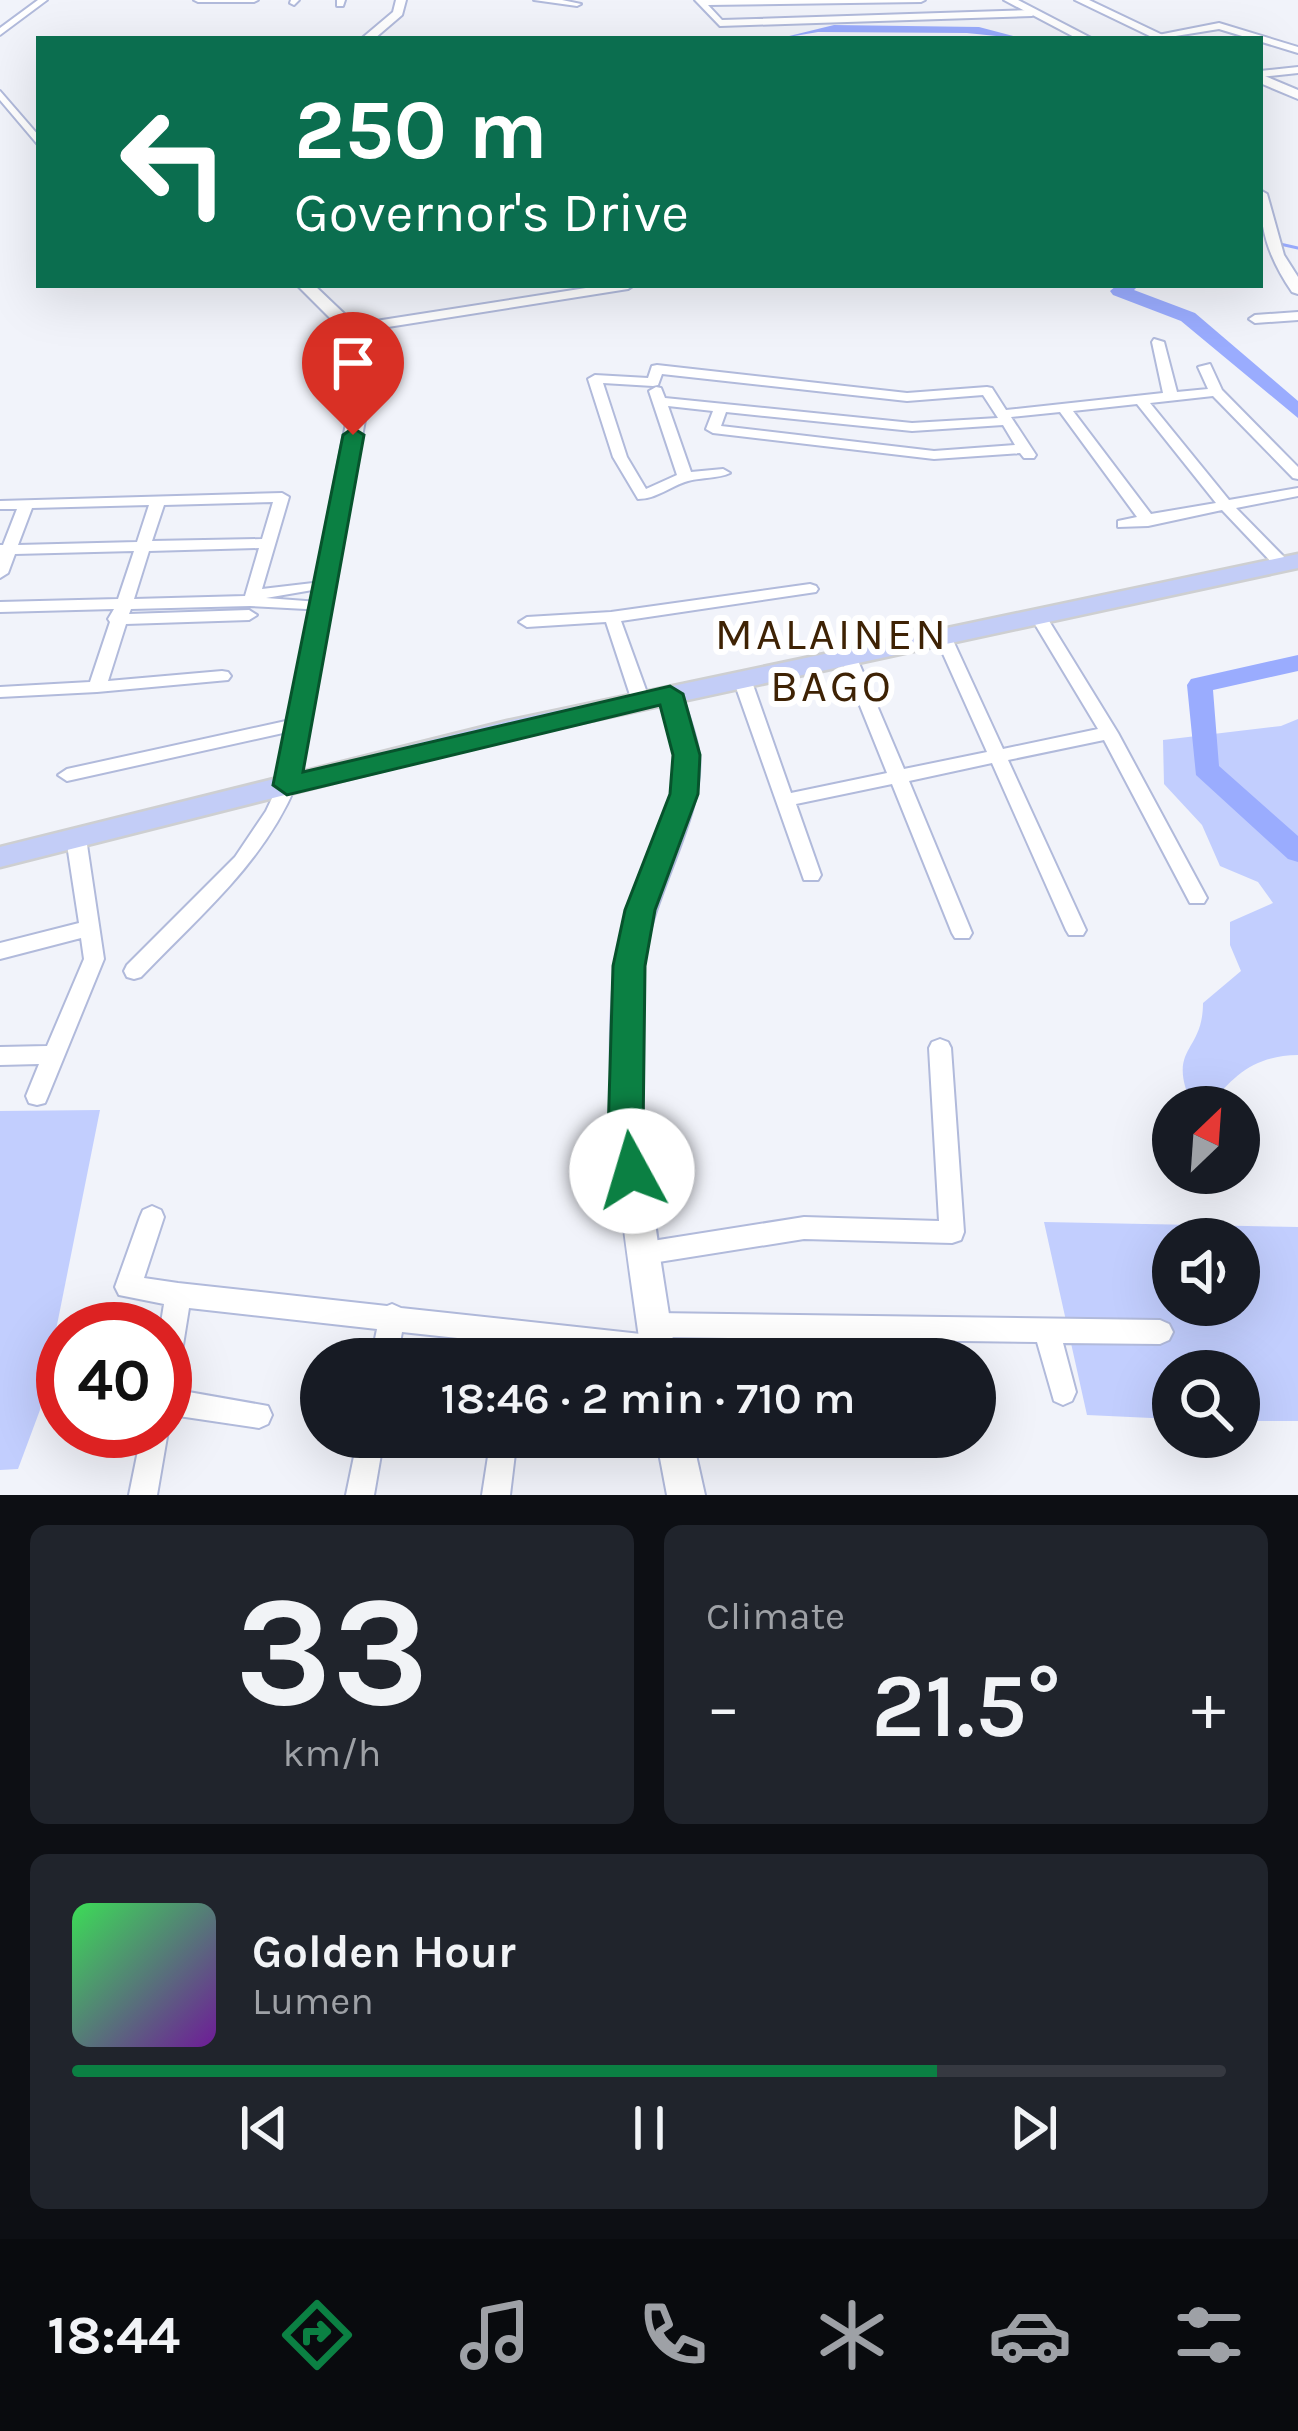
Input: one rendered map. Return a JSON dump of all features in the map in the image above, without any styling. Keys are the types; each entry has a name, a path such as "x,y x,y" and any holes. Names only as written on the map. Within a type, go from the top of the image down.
{"main road":[{"path":"0,857 655,698 1286,560"}],"street":[{"path":"0,30 39,0"},
{"path":"198,0 254,0"},
{"path":"371,36 398,13 401,0"},
{"path":"538,0 551,5 577,4"},
{"path":"827,0 837,17"},
{"path":"902,0 909,16"},
{"path":"700,2 921,0"},
{"path":"1009,0 1082,36"},
{"path":"1080,0 1159,36"},
{"path":"700,2 720,23 1032,13"},
{"path":"1166,36 1219,26 1252,36"},
{"path":"1279,44 1298,35"},
{"path":"1263,39 1298,50"},
{"path":"1263,75 1298,74"},
{"path":"1263,78 1298,95"},
{"path":"0,83 36,127"},
{"path":"0,94 36,139"},
{"path":"1263,206 1273,244 1298,289"},
{"path":"134,971 231,871 279,808 287,785 360,398 353,369 363,353 350,328 308,288"},
{"path":"350,328 609,288"},
{"path":"1255,319 1298,316"},
{"path":"1158,341 1171,397"},
{"path":"1205,367 1216,392 1298,475"},
{"path":"685,477 653,382 657,369 907,398 987,391 1028,452 934,454 713,429 721,406"},
{"path":"653,382 595,380 620,457 643,496 685,477 723,473"},
{"path":"659,401 912,427 1216,392"},
{"path":"866,448 874,393"},
{"path":"1141,400 1226,506 1286,560"},
{"path":"1065,410 1148,521"},
{"path":"1123,524 1298,492"},
{"path":"0,505 283,496 250,604"},
{"path":"97,687 119,607 158,500"},
{"path":"0,573 4,550 26,504"},
{"path":"4,550 268,543"},
{"path":"250,604 324,584"},
{"path":"527,622 615,617 810,589"},
{"path":"0,604 320,607"},
{"path":"1038,616 1109,733 1197,898"},
{"path":"615,617 687,755 684,794 640,910 629,966 626,1136 656,1338"},
{"path":"943,636 1076,930"},
{"path":"848,656 962,933"},
{"path":"0,692 222,676"},
{"path":"742,679 811,875"},
{"path":"67,775 295,725"},
{"path":"787,800 1109,733"},
{"path":"37,1096 94,959 76,838"},
{"path":"0,951 89,928"},
{"path":"646,1252 804,1228 952,1232 940,1048"},
{"path":"0,1056 55,1055"},
{"path":"152,1217 128,1287 392,1316 483,1338"},
{"path":"177,1302 178,1295"},
{"path":"388,1338 392,1316"},
{"path":"824,1338 1047,1330 1160,1332"},
{"path":"1047,1330 1063,1391"},
{"path":"192,1405 259,1415"},
{"path":"143,1495 150,1458"},
{"path":"360,1495 366,1458"},
{"path":"496,1495 501,1458"},
{"path":"678,1458 686,1495"}],"shaded area":[{"path":"1298,719 1298,1055 1257,1063 1226,1086 1185,1086 1184,1061 1198,1033 1203,1003 1241,971 1230,945 1230,922 1273,903 1258,882 1220,866 1202,825 1164,784 1163,740 1281,726"},
{"path":"100,1110 62,1302 36,1302 36,1421 18,1469 0,1470 0,1111"},
{"path":"1044,1222 1152,1224 1152,1326 1260,1326 1260,1226 1298,1227 1298,1421 1260,1421 1260,1350 1152,1350 1152,1418 1087,1415"}],"water":[{"path":"834,25 979,27 1014,36 818,32 789,36"}],"waterway":[{"path":"1280,244 1298,248"},
{"path":"1124,288 1119,291 1188,317 1298,412"},
{"path":"1298,663 1200,685 1206,769 1298,852"}],"district":[{"name":"MALAINEN BAGO","path":"832,660"}],"route":[{"path":"353,435 287,785 670,694 687,755 684,794 640,910 629,966 626,1136 632,1171"}]}
